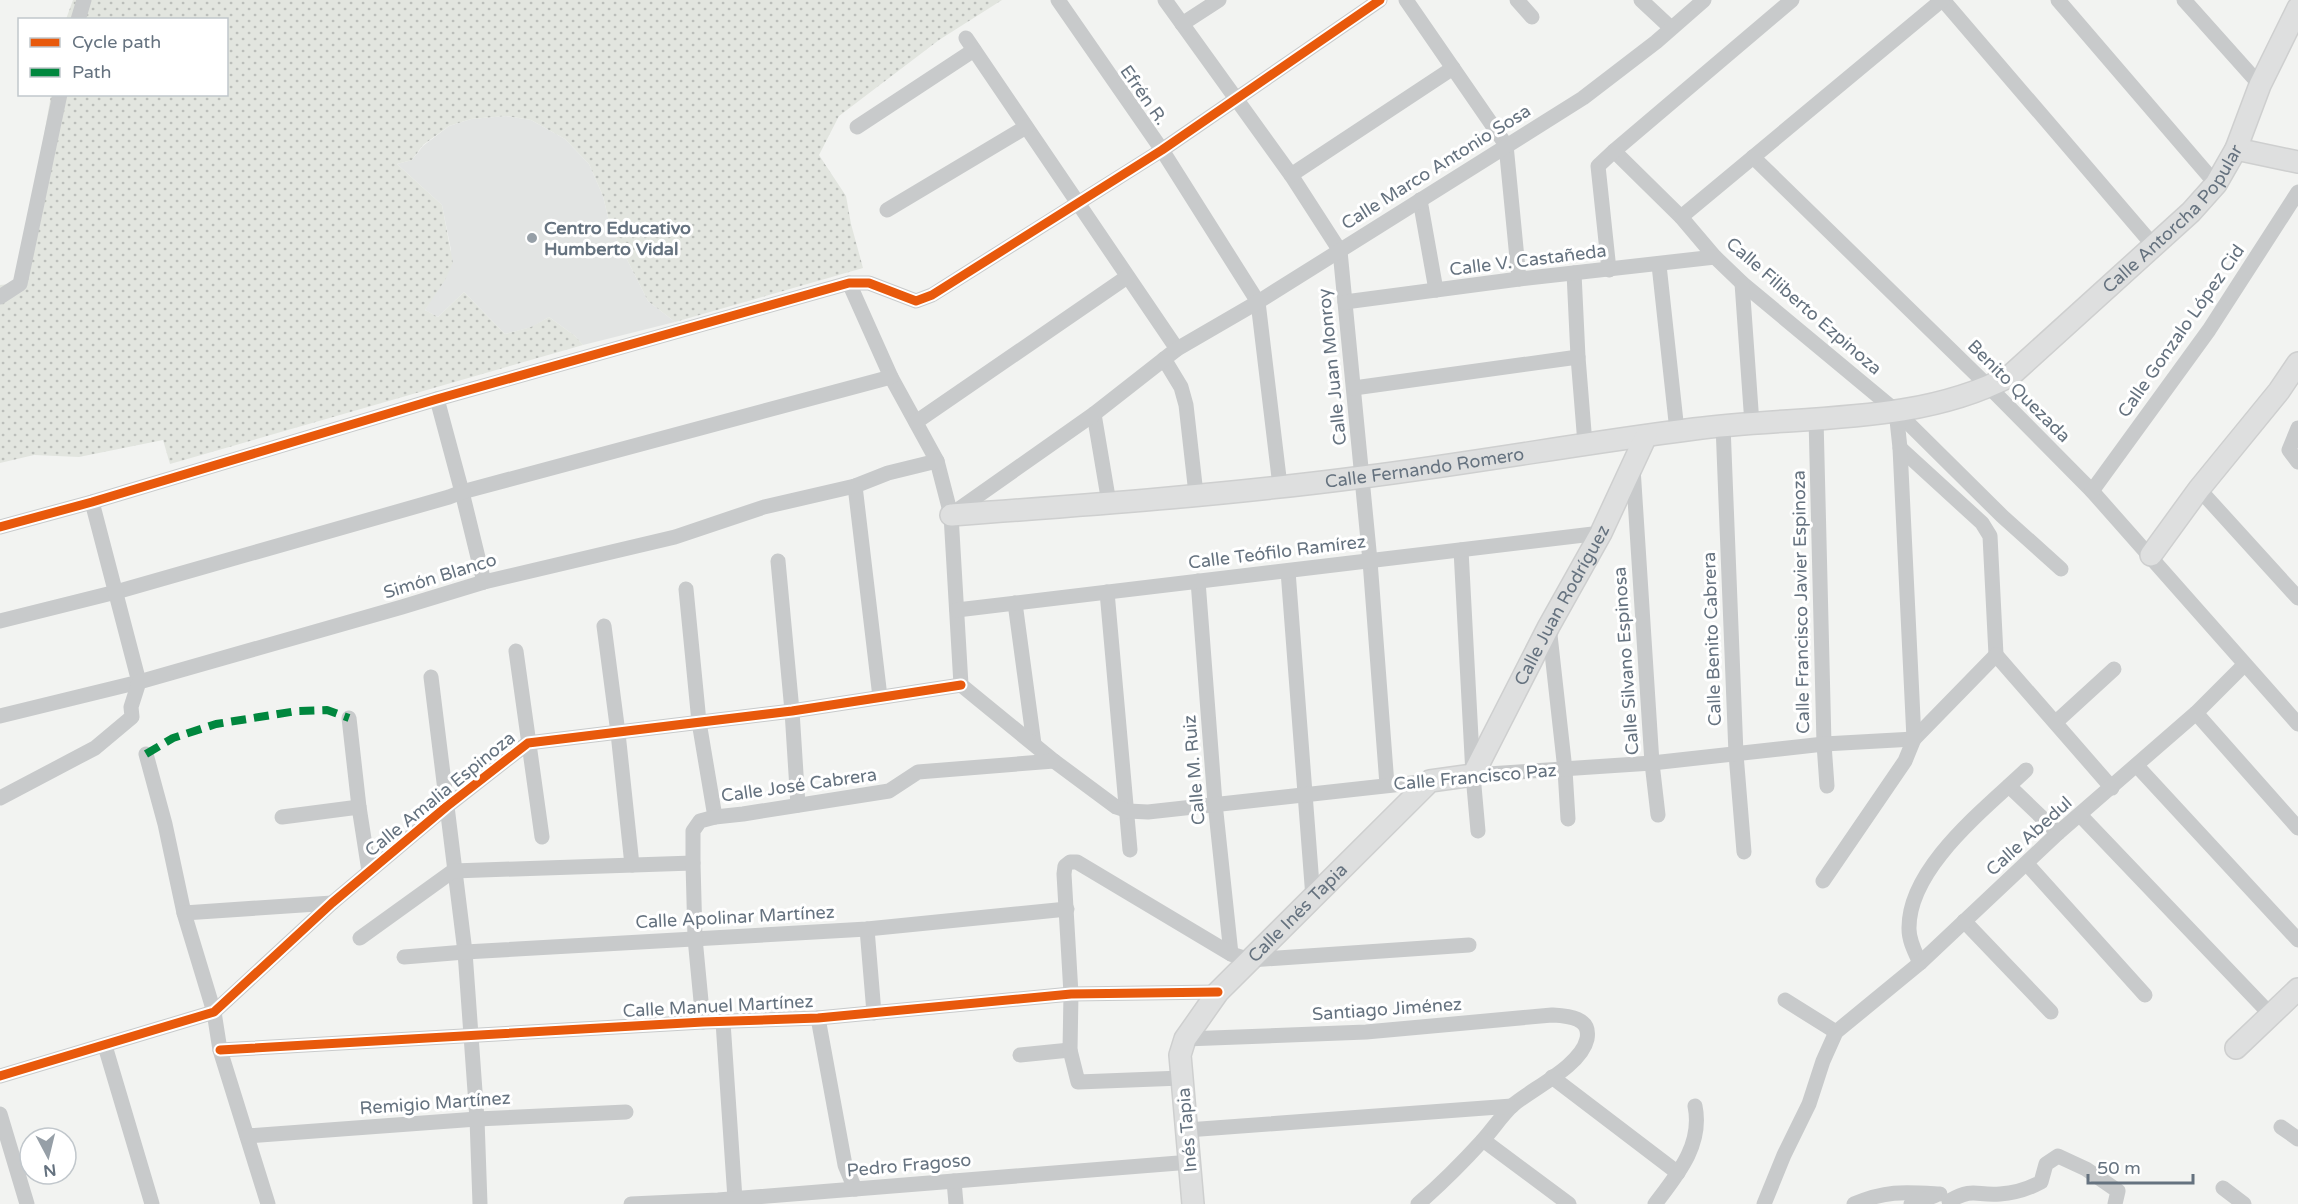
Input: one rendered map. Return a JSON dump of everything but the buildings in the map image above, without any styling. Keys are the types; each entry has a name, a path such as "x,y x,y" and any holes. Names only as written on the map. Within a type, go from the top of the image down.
{"main road":[{"name":"Calle Antorcha Popular","path":"1896,411 1959,397 1989,387 2010,376 2191,212 2216,184 2236,148 2260,85 2298,8"},
{"path":"2236,148 2298,162"},
{"path":"2151,555 2199,489 2298,363"},
{"name":"Calle Fernando Romero","path":"951,515 1109,503 1362,477 1723,425 1896,411"},
{"name":"Calle Juan Rodríguez","path":"1473,775 1549,626 1601,533 1646,436"},
{"name":"Calle Francisco Paz","path":"1430,782 1473,775"},
{"name":"Calle Inés Tapia","path":"1183,1047 1241,957 1312,898 1430,782"},
{"path":"2236,1048 2298,989"},
{"name":"Inés Tapia","path":"1183,1047 1182,1078 1193,1204"}],"street":[{"path":"79,18 84,0"},
{"name":"Efrén R.","path":"1058,0 1162,150 1258,302"},
{"name":"Calle Juan Monroy","path":"1165,0 1291,175 1340,251 1370,561 1388,785"},
{"path":"1182,24 1219,0"},
{"path":"0,527 92,502 437,399 849,283 869,282 916,301 932,295 1162,150 1380,0"},
{"path":"1407,0 1506,145 1519,279"},
{"path":"1517,0 1532,17"},
{"path":"1641,0 1671,28"},
{"name":"Calle Marco Antonio Sosa","path":"1177,349 1258,302 1583,98 1656,42 1704,0"},
{"path":"1609,270 1598,166 1792,0"},
{"path":"1681,217 1943,0 2153,245"},
{"path":"2058,0 2216,184"},
{"path":"2184,0 2260,85"},
{"path":"857,127 970,44 1177,349 1094,414 951,515"},
{"path":"1291,175 1454,68"},
{"path":"0,297 20,284 60,96"},
{"path":"887,210 1026,127"},
{"name":"Calle Filiberto Ezpinoza","path":"1614,151 1681,217 1715,257 1742,283 1896,411 2002,516 2061,569"},
{"name":"Benito Quezada","path":"1753,157 2092,491 2151,555 2244,665 2298,724"},
{"name":"Calle Gonzalo López Cid","path":"2092,491 2209,330 2298,192"},
{"path":"1420,200 1436,290"},
{"name":"Calle V. Castañeda","path":"1345,302 1519,279 1715,257"},
{"path":"1659,265 1677,431"},
{"path":"1574,273 1585,444"},
{"path":"916,422 1127,277"},
{"path":"849,283 891,377 937,461 951,515 961,685"},
{"path":"1742,283 1752,424"},
{"path":"0,287 20,284"},
{"path":"1258,302 1280,486"},
{"path":"1354,388 1578,357"},
{"path":"1164,358 1181,387 1186,405 1196,494"},
{"path":"0,621 116,592 462,492 891,377"},
{"path":"437,399 484,582"},
{"path":"1896,411 1900,448 1914,739"},
{"path":"1094,414 1109,503"},
{"name":"Calle Francisco Javier Espinoza","path":"1816,418 1827,786"},
{"name":"Calle Benito Cabrera","path":"1723,425 1736,754 1744,852"},
{"path":"2298,428 2289,450 2298,462"},
{"path":"1900,448 1982,523 1990,536 1996,655 2112,788"},
{"name":"Simón Blanco","path":"0,716 140,681 484,582 675,537 764,507 855,486 888,473 937,461"},
{"name":"Calle Silvano Espinosa","path":"1633,468 1652,763 1658,815"},
{"path":"855,486 880,697"},
{"path":"2199,489 2298,598"},
{"path":"0,798 95,748 132,717 131,707 140,681 92,502"},
{"name":"Calle Teófilo Ramírez","path":"957,610 1601,533"},
{"path":"1461,550 1478,831"},
{"path":"778,561 798,805"},
{"path":"1288,571 1312,898"},
{"name":"Calle M. Ruiz","path":"1198,581 1215,803 1241,957"},
{"path":"686,589 699,722 715,817"},
{"path":"1107,592 1130,849"},
{"path":"1015,603 1034,744"},
{"path":"604,626 632,865"},
{"path":"1549,626 1565,770 1568,819"},
{"path":"516,651 542,837"},
{"path":"1823,881 1905,761 1914,739 1996,655"},
{"name":"Calle Abedul","path":"1836,1032 1920,963 2058,833 2196,713 2244,665"},
{"path":"2056,722 2114,669"},
{"path":"431,677 453,871 465,952 477,1119 480,1204"},
{"name":"Calle Francisco Paz","path":"961,685 1054,761 1116,807 1128,811 1148,812 1215,803 1430,782"},
{"name":"Calle Amalia Espinoza","path":"0,1076 214,1012 369,871 528,743 792,711 961,685"},
{"path":"2196,713 2298,828"},
{"path":"349,718 369,871"},
{"name":"Calle Francisco Paz","path":"1473,775 1652,763 1824,744 1914,739"},
{"path":"146,754 165,824 184,913 214,1012 220,1050 268,1204"},
{"name":"Calle José Cabrera","path":"693,862 693,831 700,821 889,791 918,772 1054,761"},
{"path":"2137,766 2298,940"},
{"path":"1920,963 1911,946 1909,929 1911,907 1917,889 1936,861 1966,828 2026,770"},
{"path":"2009,786 2058,833"},
{"path":"282,817 359,807"},
{"path":"2080,815 2270,1014"},
{"path":"360,938 453,871 693,862 695,938 702,1022"},
{"path":"1182,1078 1078,1082 1070,1050 1071,994 1065,867 1070,862 1077,862 1241,957 1469,945"},
{"path":"2027,864 2145,995"},
{"path":"184,913 332,903"},
{"name":"Calle Apolinar Martínez","path":"404,957 695,938 867,930 1067,909"},
{"path":"1964,921 2051,1012"},
{"path":"867,930 874,1013"},
{"name":"Calle Manuel Martínez","path":"220,1050 702,1022 818,1018 1071,994 1218,992"},
{"path":"1764,1204 1784,1155 1809,1104 1823,1061 1836,1032 1785,1000"},
{"name":"Santiago Jiménez","path":"1183,1047 1552,1015 1570,1016 1582,1021 1587,1028 1587,1039 1581,1050 1552,1077"},
{"path":"818,1018 845,1165 855,1189"},
{"path":"723,1022 735,1199"},
{"path":"105,1046 152,1204"},
{"path":"1020,1055 1070,1050"},
{"path":"1421,1203 1483,1140 1512,1106 1552,1077 1678,1173"},
{"path":"1187,1130 1512,1106"},
{"path":"1654,1204 1689,1156 1698,1122 1695,1106"},
{"name":"Remigio Martínez","path":"247,1136 477,1119 626,1112"},
{"path":"0,1114 27,1204"},
{"path":"2281,1127 2298,1139"},
{"path":"1483,1140 1569,1204"},
{"path":"1911,1204 1947,1200 1965,1193 1998,1194 2025,1190 2041,1182 2046,1164 2058,1156 2086,1169 2118,1191 2115,1204"},
{"name":"Pedro Fragoso","path":"631,1204 718,1202 1191,1162"},
{"path":"954,1181 956,1204"},
{"path":"2223,1188 2244,1204"},
{"path":"1854,1204 1874,1196 1900,1191 1947,1200"}],"shaded area":[{"path":"73,0 1002,0 939,40 839,116 819,155 846,196 863,268 675,322 648,301 610,226 603,196 589,164 565,139 531,120 506,116 471,119 449,126 423,145 412,160 397,164 442,205 453,263 445,280 425,310 438,317 464,292 505,334 531,327 549,317 575,336 583,345 170,464 163,440 79,457 34,455 0,463 0,285 18,283 51,96 228,96 228,18 66,18"},
{"name":"Centro Educativo Humberto Vidal","path":"506,116 531,120 565,139 589,164 603,196 610,226 648,301 675,322 583,345 575,336 549,317 532,327 505,334 464,292 438,317 425,310 451,250 442,205 397,164 412,160 423,146 449,126 471,119"}],"marked path":[{"path":"146,754 173,738 216,724 297,711 327,710 349,718"}],"cycle path":[{"path":"0,527 92,502 437,399 849,283 869,283 916,301 932,295 1162,150 1380,0"},
{"path":"0,1076 214,1012 332,903 446,807 528,743 792,711 961,685"},
{"path":"220,1050 703,1022 818,1018 1071,994 1218,992"}],"place":[{"name":"Centro Educativo Humberto Vidal","path":"532,238"}]}
